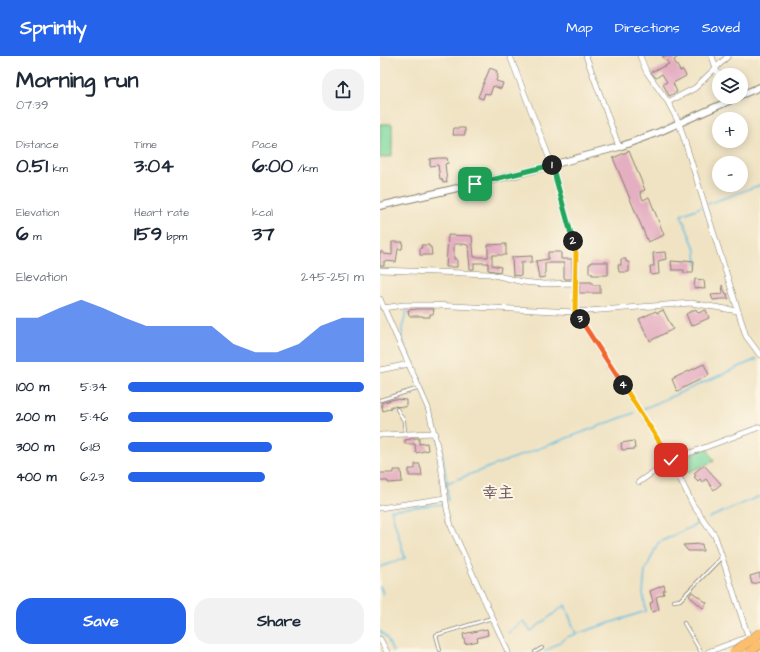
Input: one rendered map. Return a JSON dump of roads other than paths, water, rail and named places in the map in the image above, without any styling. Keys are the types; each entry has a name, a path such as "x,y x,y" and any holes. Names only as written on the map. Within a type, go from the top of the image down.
{"highway":[{"path":"734,652 760,633"},
{"path":"750,652 760,644"}],"street":[{"path":"510,56 552,165 576,253 575,312 671,460 693,505 715,536 754,652"},
{"path":"586,56 619,147"},
{"path":"640,56 646,70 668,102 679,123 746,336 760,355"},
{"path":"712,56 716,68 728,56"},
{"path":"668,102 695,88 712,72"},
{"path":"748,92 760,87"},
{"path":"380,206 552,165 619,147 659,132 720,104"},
{"path":"380,270 490,274 522,282 575,283"},
{"path":"380,299 428,408 440,458 445,498 451,526 508,652"},
{"path":"383,308 404,305 432,305 575,312 691,303 738,311"},
{"path":"380,370 409,364"},
{"path":"639,482 671,460 760,426"},
{"path":"380,436 435,433"},
{"path":"380,508 445,498"},
{"path":"708,652 748,637"},
{"path":"380,639 387,652"}],"lane":[{"path":"380,400 420,388"},
{"path":"397,410 404,421 405,434"},
{"path":"674,601 680,600 722,558"},
{"path":"440,650 436,635 493,618"},
{"path":"684,623 701,652"},
{"path":"535,652 542,648"}],"waterway":[{"path":"708,204 760,185"},
{"path":"697,265 696,251 681,215 701,207"},
{"path":"408,307 402,328 402,338 427,397"},
{"path":"643,409 757,359"},
{"path":"429,403 442,452 447,483"},
{"path":"448,501 447,483 634,413"},
{"path":"709,518 760,496"},
{"path":"380,567 405,558 391,510 443,504"},
{"path":"545,652 567,637 646,611 643,593 645,571 658,543 699,523"},
{"path":"380,586 383,594"},
{"path":"508,633 523,621 531,631 565,605 576,634"},
{"path":"380,631 387,638 393,652"}],"district":[{"name":"幸主","path":"498,492"}]}
